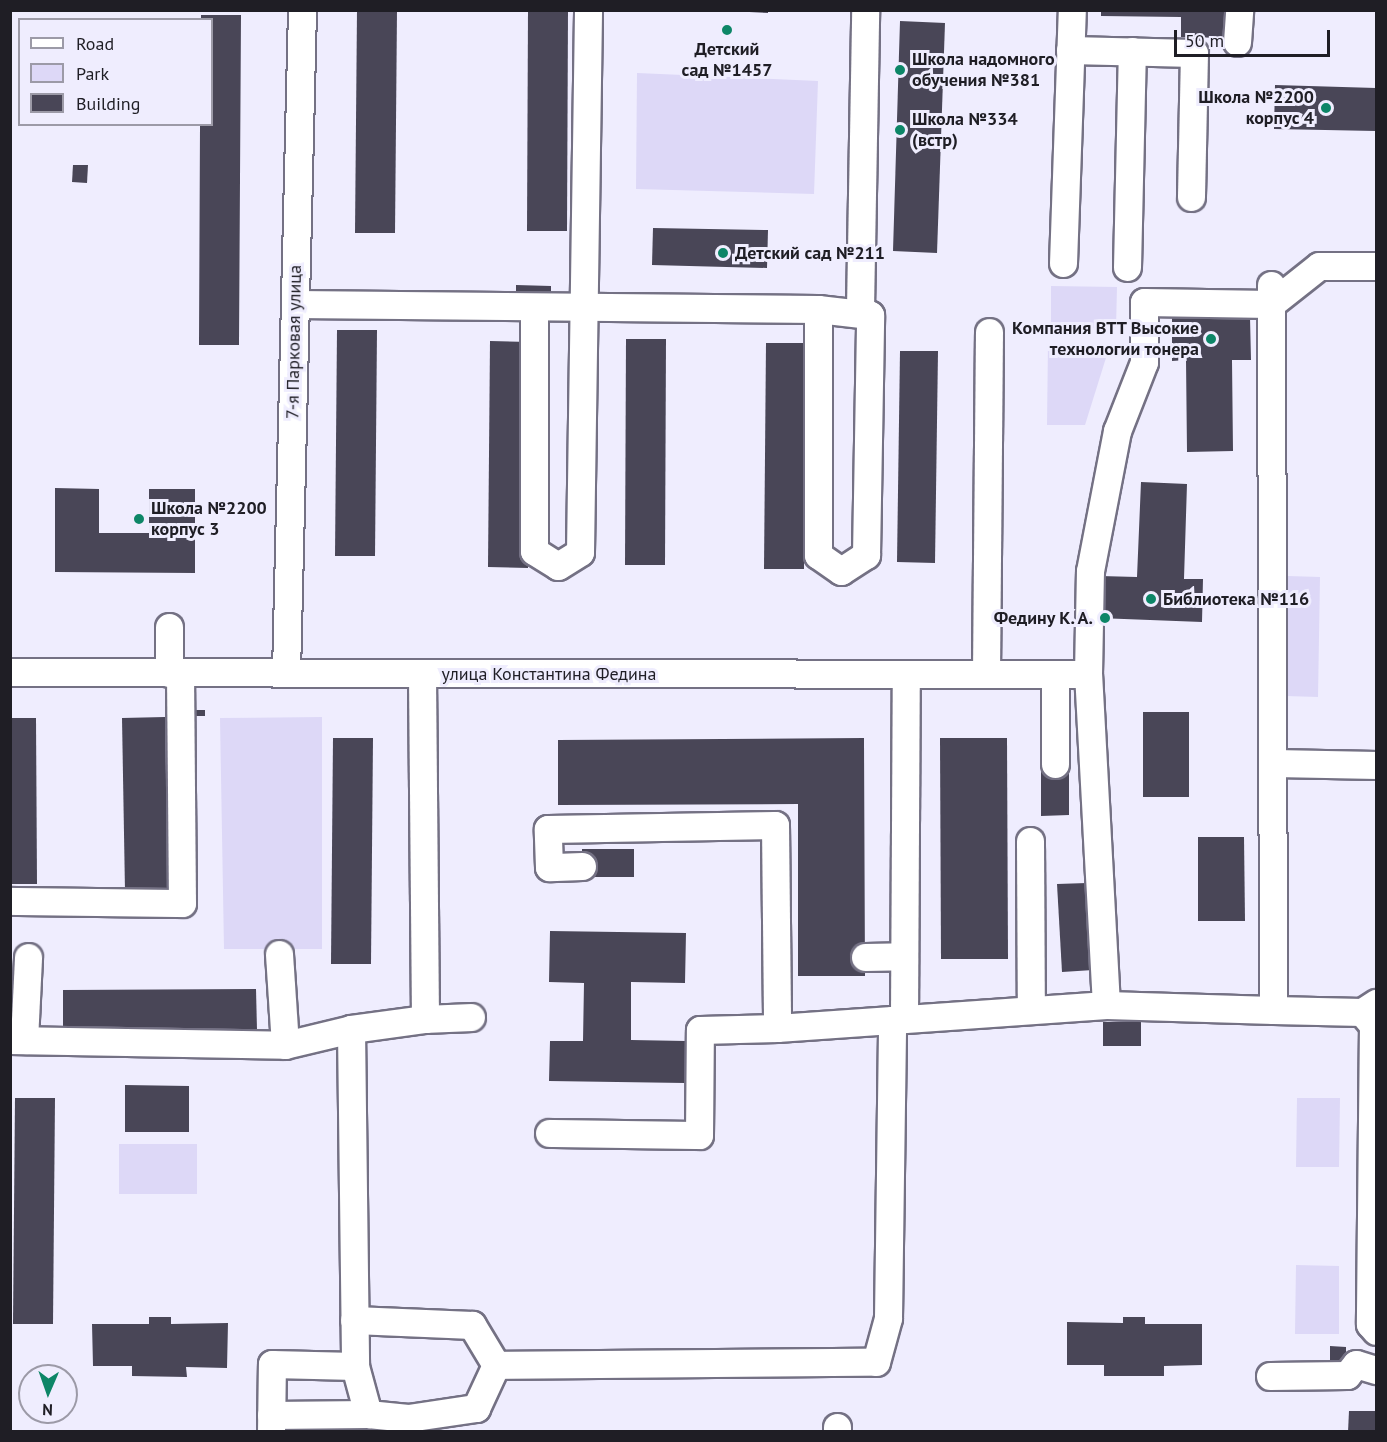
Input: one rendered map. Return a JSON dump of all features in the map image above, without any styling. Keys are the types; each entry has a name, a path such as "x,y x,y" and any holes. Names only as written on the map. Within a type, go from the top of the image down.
{"street":[{"name":"7-я Парковая улица","path":"286,673 302,10"},
{"path":"534,307 534,551 558,566 580,552 588,10"},
{"path":"866,10 860,309 870,315"},
{"path":"1063,263 1072,10"},
{"path":"1237,42 1239,10"},
{"path":"1070,50 1194,52 1191,197"},
{"path":"1127,267 1132,51"},
{"path":"1106,1005 1088,674 1090,571 1117,431 1144,362 1144,302 1271,294 1319,266 1377,266"},
{"path":"1271,294 1275,763 1273,1010"},
{"path":"295,304 818,309 870,315"},
{"path":"818,309 818,555 841,571 866,555 870,315"},
{"path":"986,674 989,332"},
{"path":"10,901 182,903 174,673 169,627"},
{"name":"улица Константина Федина","path":"10,672 1088,674"},
{"path":"422,673 425,1019"},
{"path":"496,1365 876,1362 888,1318 898,1019 904,956 906,674"},
{"path":"1054,764 1055,674"},
{"path":"1275,763 1377,765"},
{"path":"582,866 549,867 548,829 775,825 777,1028"},
{"path":"1030,841 1031,1010"},
{"path":"279,954 285,1045"},
{"path":"865,957 904,956"},
{"path":"28,957 17,1040 285,1045 351,1029 425,1019 471,1017"},
{"path":"549,1133 699,1135 700,1030 777,1028 1106,1005 1273,1010 1369,1007 1373,1025 1370,1324 1377,1331"},
{"path":"351,1029 355,1366 368,1414"},
{"path":"354,1320 472,1325 496,1365"},
{"path":"355,1366 272,1364 271,1423 368,1414 408,1425 476,1408 496,1365"},
{"path":"1270,1376 1347,1376 1356,1364 1377,1370"}],"green space":[{"path":"637,73 818,81 814,194 636,189"},
{"path":"1051,286 1117,287 1116,328 1051,328"},
{"path":"1048,343 1110,345 1085,425 1047,425"},
{"path":"1288,576 1320,577 1318,697 1286,696"},
{"path":"322,717 322,949 224,949 220,718"},
{"path":"1297,1098 1340,1098 1339,1167 1296,1167"},
{"path":"119,1144 197,1144 197,1194 119,1194"},
{"path":"1296,1265 1339,1266 1339,1334 1295,1334"}],"building":[{"path":"357,10 397,10 395,233 355,233"},
{"path":"528,10 568,10 567,231 527,231"},
{"path":"749,10 768,10 768,13 749,12"},
{"path":"1101,10 1227,10 1227,38 1181,37 1181,17 1101,16"},
{"path":"201,15 241,15 239,345 199,345 200,126 213,126 213,18 201,18"},
{"path":"900,21 945,23 937,253 893,251"},
{"name":"Школа №2200 корпус 4","path":"1275,85 1376,88 1376,131 1274,129"},
{"path":"73,165 88,165 87,183 72,182"},
{"path":"653,228 768,230 767,268 652,265"},
{"path":"516,285 551,286 551,303 516,302"},
{"path":"1172,317 1250,317 1251,360 1232,360 1233,451 1187,452 1186,360 1172,361"},
{"path":"337,330 377,330 375,556 335,556"},
{"path":"626,339 666,339 665,565 625,565"},
{"path":"490,341 530,342 528,568 488,567"},
{"path":"766,343 806,343 804,569 764,569"},
{"path":"900,351 938,351 935,563 897,562"},
{"path":"1141,482 1187,484 1184,579 1203,579 1202,622 1098,618 1100,576 1137,577"},
{"path":"55,488 99,489 99,533 149,533 149,489 195,489 195,573 55,572"},
{"path":"182,710 205,710 205,716 183,716"},
{"path":"1143,712 1189,712 1189,797 1143,797"},
{"path":"165,717 168,890 125,891 122,718"},
{"path":"10,718 36,718 37,884 10,884"},
{"path":"333,738 373,738 371,964 331,964"},
{"path":"864,738 865,976 798,976 798,804 558,805 558,740"},
{"path":"940,738 1007,738 1008,959 941,959"},
{"path":"1041,764 1069,764 1069,815 1041,816"},
{"path":"1198,837 1244,837 1245,921 1198,921"},
{"path":"582,849 634,849 634,877 582,877"},
{"path":"1087,883 1093,970 1062,972 1057,884"},
{"path":"550,931 686,933 685,983 631,982 631,1040 686,1041 685,1083 549,1081 550,1041 583,1041 584,983 549,982"},
{"path":"256,989 257,1030 63,1031 63,990"},
{"path":"1103,1022 1141,1022 1141,1046 1103,1046"},
{"path":"125,1085 189,1086 189,1132 125,1132"},
{"path":"15,1098 55,1098 53,1324 13,1324"},
{"path":"149,1317 171,1317 171,1324 228,1323 227,1368 186,1367 187,1377 132,1376 132,1366 93,1366 92,1324 149,1324"},
{"path":"1123,1317 1145,1317 1145,1324 1202,1324 1202,1365 1164,1366 1164,1376 1104,1376 1104,1365 1067,1365 1067,1322 1123,1323"},
{"path":"1330,1346 1346,1347 1346,1366 1330,1366"},
{"path":"1349,1411 1376,1411 1376,1432 1348,1432"}],"place":[{"name":"Детский сад №1457","path":"727,30"},
{"name":"Школа надомного обучения №381","path":"900,70"},
{"name":"Школа №2200 корпус 4","path":"1326,108"},
{"name":"Школа №334 (встр)","path":"900,130"},
{"name":"Детский сад №211","path":"723,253"},
{"name":"Компания ВТТ Высокие технологии тонера","path":"1211,339"},
{"name":"Школа №2200 корпус 3","path":"139,519"},
{"name":"Библиотека №116","path":"1151,599"},
{"name":"Федину К. А.","path":"1105,618"}]}
